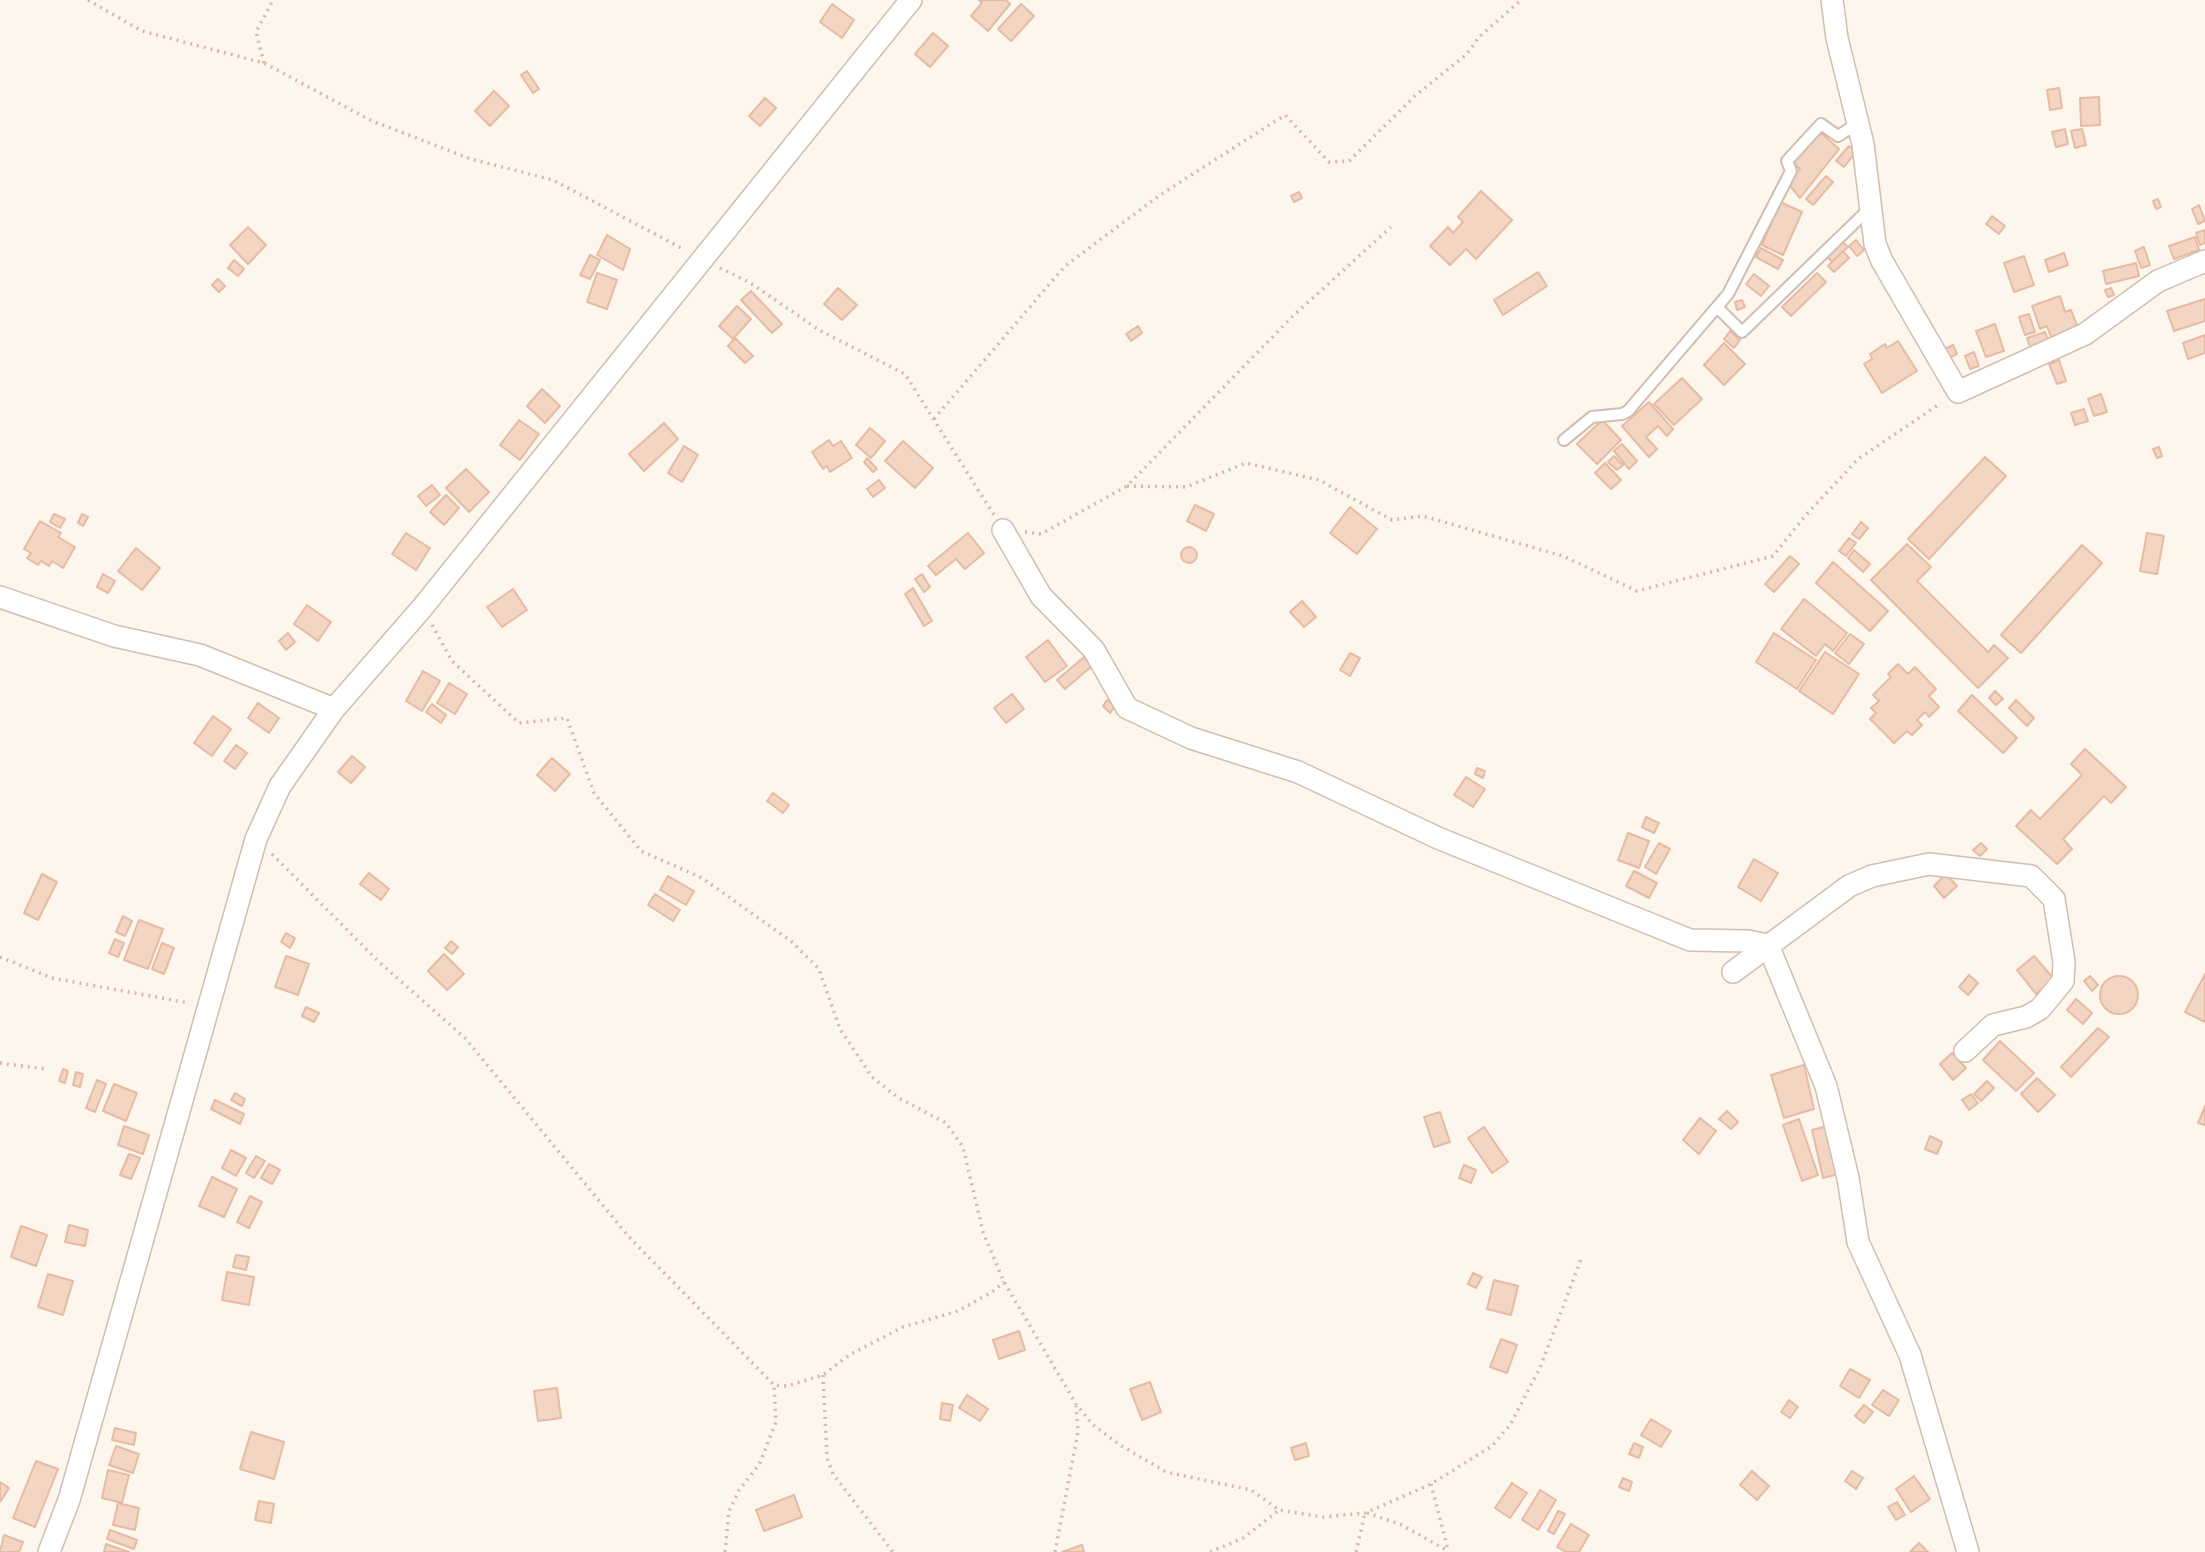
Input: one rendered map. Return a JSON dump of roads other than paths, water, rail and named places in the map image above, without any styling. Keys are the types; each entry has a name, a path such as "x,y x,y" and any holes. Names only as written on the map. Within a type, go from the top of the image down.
{"street":[{"path":"49,1552 69,1500 256,839 280,786 334,709 422,608 911,0"},
{"path":"1832,0 1837,38 1858,123 1875,244 1882,261 1958,392 2074,340 2158,281 2205,261"},
{"path":"1003,530 1041,596 1094,650 1127,708 1191,738 1298,772 1438,838 1690,940 1748,941 1768,945"},
{"path":"0,597 114,636 200,655 334,709"},
{"path":"1732,971 1849,886 1897,869 1940,864 2031,876 2054,899 2064,962 2063,981 2040,1010 2026,1017 1993,1025 1965,1051"},
{"path":"1768,945 1829,1095 1848,1178 1858,1242 1910,1355 1968,1552"}],"lane":[{"path":"1564,440 1592,417 1628,411 1718,308 1791,171 1787,160 1821,124 1838,136 1858,123"},
{"path":"1718,308 1742,332 1870,208"}]}
